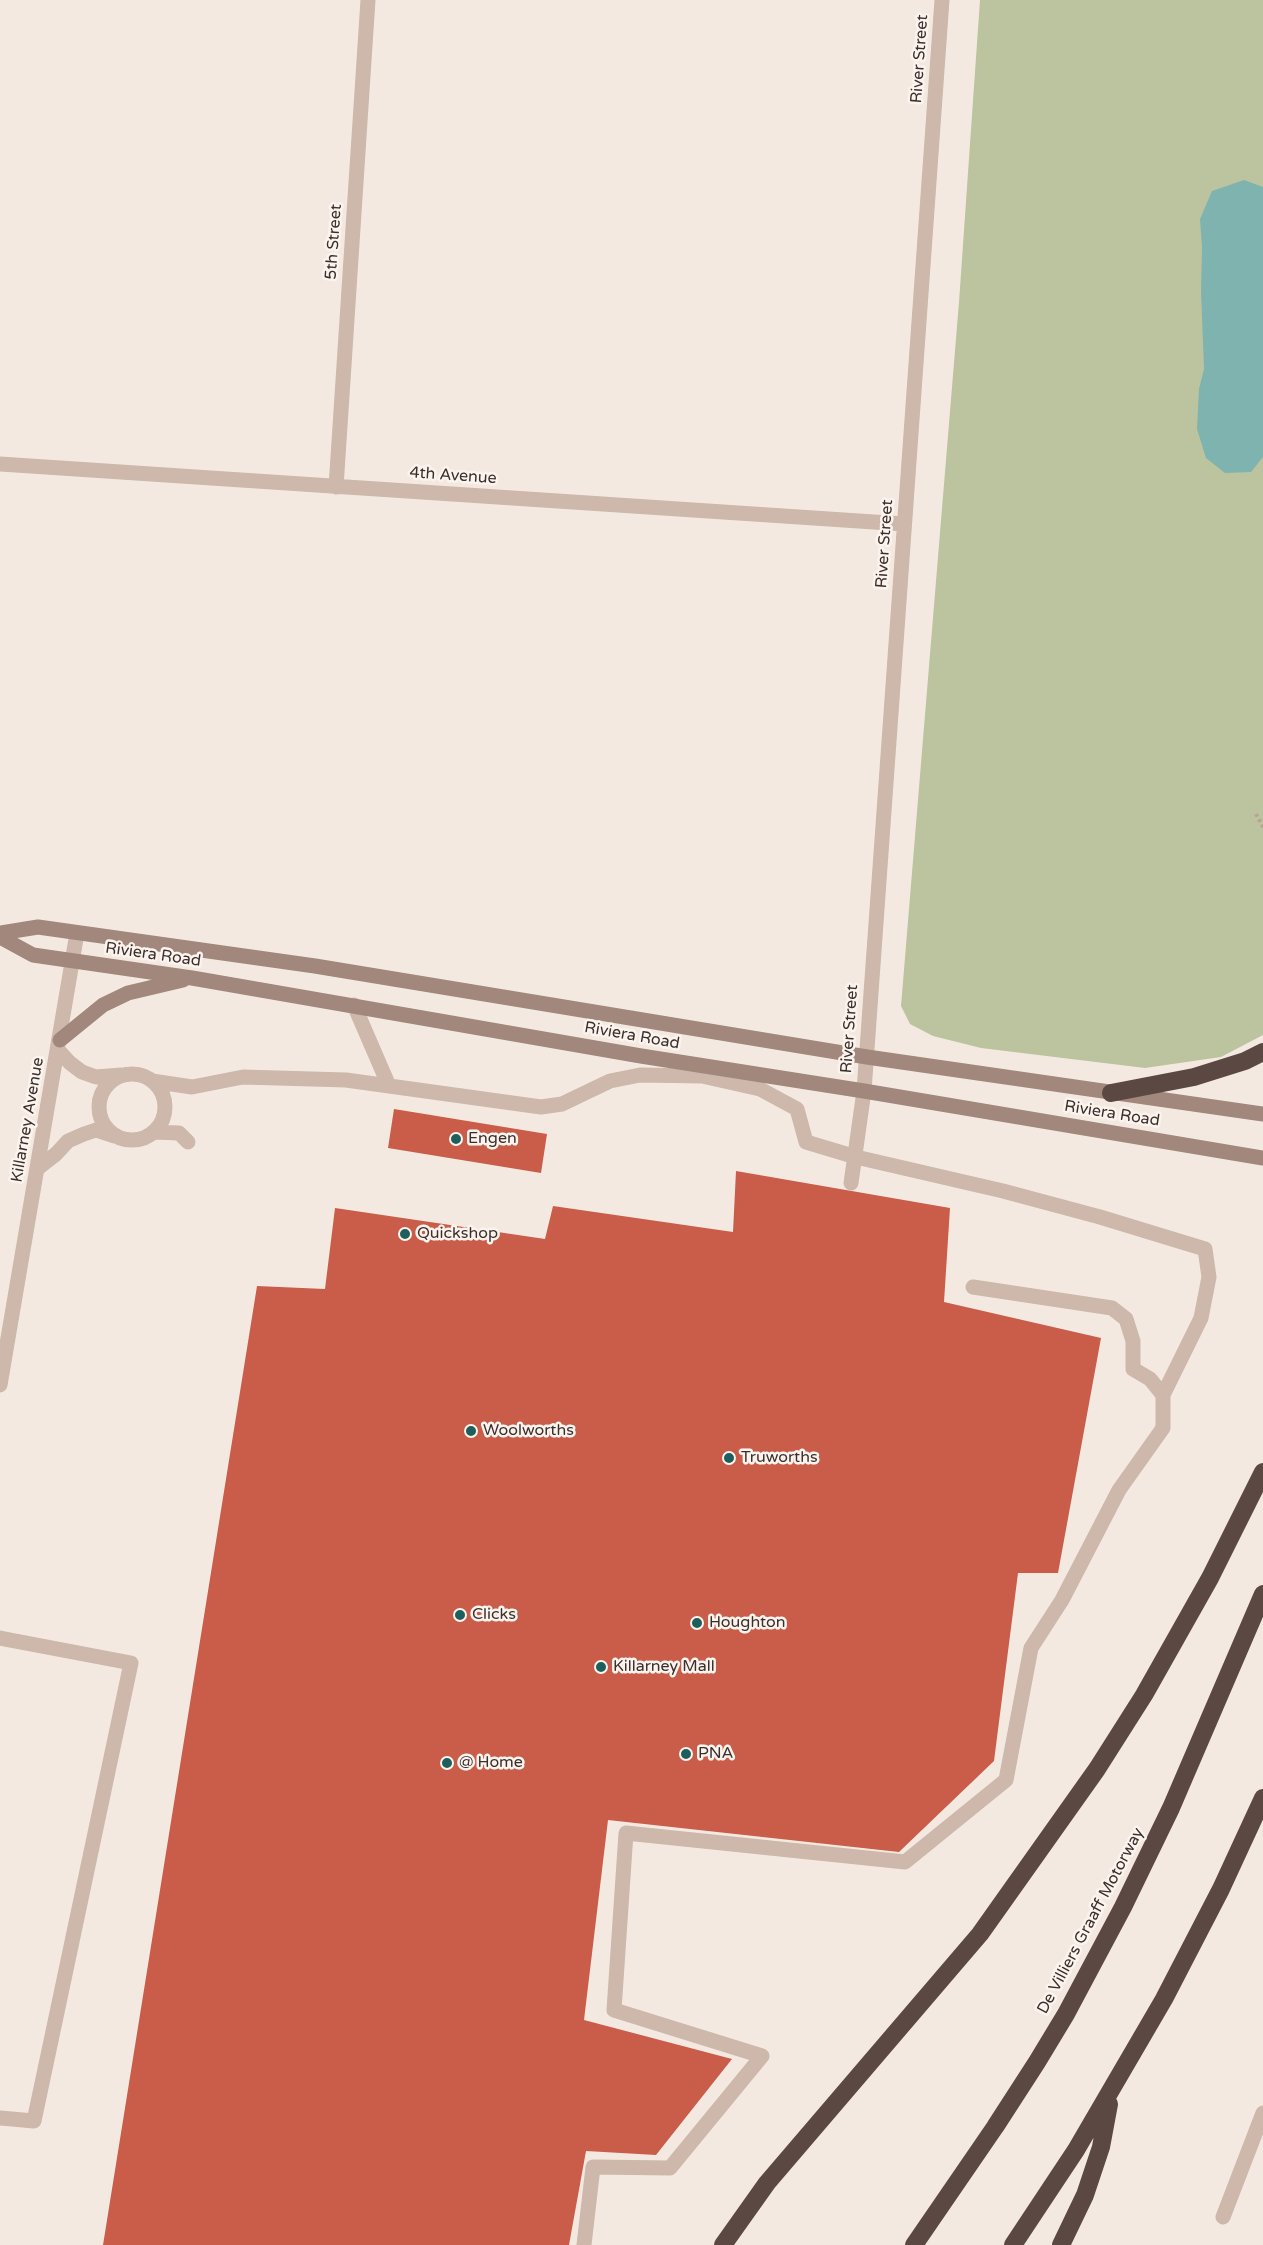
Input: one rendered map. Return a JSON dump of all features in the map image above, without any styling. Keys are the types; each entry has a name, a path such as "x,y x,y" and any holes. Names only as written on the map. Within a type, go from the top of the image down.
{"highway":[{"path":"1111,1093 1194,1077 1245,1061 1263,1052"},
{"path":"723,2245 767,2183 980,1934 1097,1769 1144,1695 1210,1578 1263,1472"},
{"name":"De Villiers Graaff Motorway","path":"914,2245 1037,2062 1123,1907 1171,1808 1263,1594"},
{"path":"1013,2245 1076,2150 1175,1979 1221,1889 1263,1798"},
{"path":"1061,2245 1084,2195 1101,2147 1110,2093"}],"main road":[{"name":"Riviera Road","path":"0,933 38,927 315,966 867,1057 1263,1114"},
{"name":"Riviera Road","path":"0,937 33,955 192,978 641,1056 1263,1158"},
{"path":"59,1045 103,1005 128,993 192,978"}],"street":[{"name":"5th Street","path":"336,486 368,0"},
{"name":"River Street","path":"851,1183 867,1057 942,0"},
{"name":"4th Avenue","path":"0,464 904,524"},
{"name":"Killarney Avenue","path":"0,1385 2,1355 38,1168 77,933"},
{"path":"354,1005 389,1086"},
{"path":"38,1168 68,1141 96,1130 135,1141 154,1132 162,1123 165,1108 162,1092 152,1081 141,1075 96,1077 76,1067 59,1045"},
{"path":"640,1075 641,1056"},
{"path":"117,1137 106,1129 101,1120 99,1102 110,1082 125,1075"},
{"path":"152,1081 192,1087 243,1077 346,1080 541,1107 562,1104 610,1081 640,1075 702,1076 760,1089 797,1109 806,1142 856,1157 1002,1191 1100,1217 1205,1249 1209,1277 1201,1318 1163,1395 1163,1428 1119,1490 1062,1600 1031,1648 1006,1780 904,1862 626,1833 614,2010 762,2056 670,2168 593,2167 584,2245"},
{"path":"154,1132 179,1133 188,1142"},
{"path":"973,1287 1112,1308 1126,1319 1133,1341 1133,1370 1150,1379 1163,1395"},
{"path":"0,1638 131,1663 34,2121 0,2118"},
{"path":"1223,2217 1263,2113"}],"path":[{"path":"1256,814 1263,827"}],"green space":[{"path":"980,0 1263,0 1263,1035 1221,1057 1145,1068 981,1048 933,1036 910,1024 901,1006 959,302"}],"water":[{"path":"1244,180 1263,187 1263,457 1251,472 1225,473 1206,458 1197,429 1199,389 1204,369 1200,219 1212,191"}],"building":[{"path":"394,1109 547,1134 541,1173 388,1148"},
{"name":"Killarney Mall","path":"736,1171 950,1208 944,1302 1101,1338 1058,1573 1018,1573 994,1761 899,1852 608,1820 584,2020 732,2059 656,2155 586,2151 569,2245 103,2245 257,1286 325,1289 335,1208 545,1239 553,1206 733,1232"}],"place":[{"name":"Engen","path":"456,1139"},
{"name":"Quickshop","path":"405,1234"},
{"name":"Woolworths","path":"471,1431"},
{"name":"Truworths","path":"729,1458"},
{"name":"Clicks","path":"460,1615"},
{"name":"Houghton","path":"697,1623"},
{"name":"Killarney Mall","path":"601,1667"},
{"name":"PNA","path":"686,1754"},
{"name":"@ Home","path":"447,1763"}]}
